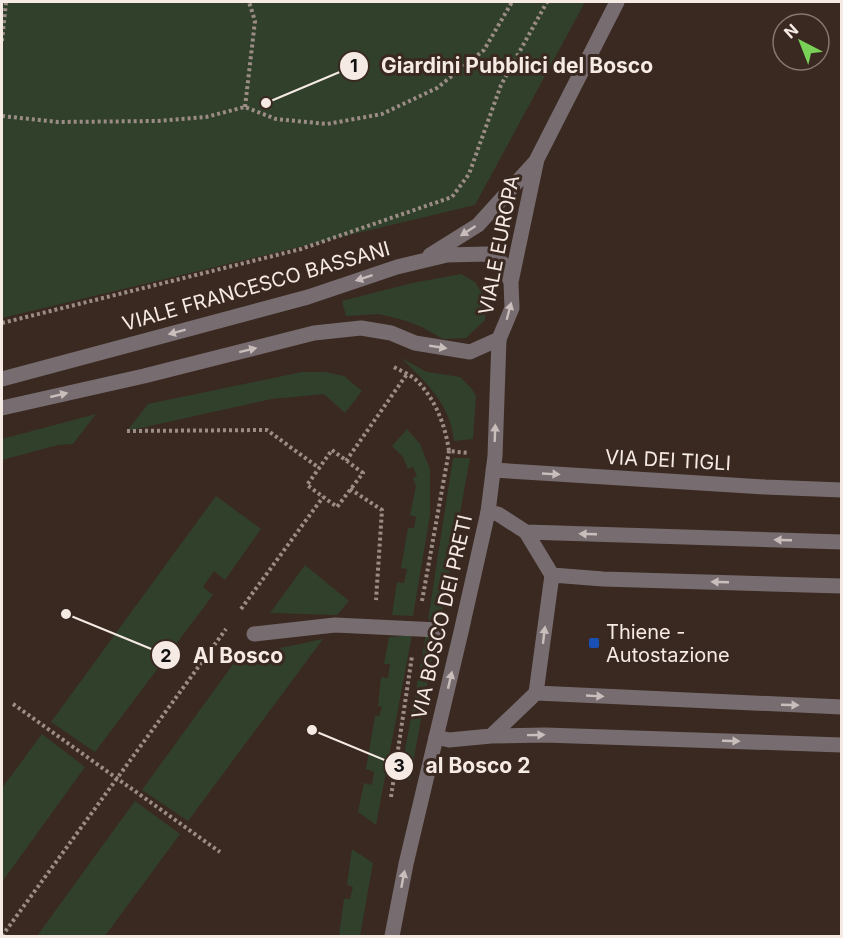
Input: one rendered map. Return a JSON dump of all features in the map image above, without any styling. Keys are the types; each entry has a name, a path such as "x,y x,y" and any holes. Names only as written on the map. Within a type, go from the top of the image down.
{"street":[{"name":"VIALE EUROPA","path":"420,262 478,225 537,159 617,2"},
{"name":"VIALE EUROPA","path":"499,339 512,308 511,282 537,159"},
{"name":"VIALE FRANCESCO BASSANI","path":"2,379 308,297 397,267 447,255 487,255 502,263 511,282"},
{"path":"2,408 144,376 314,333 361,328 391,333 415,343 470,352 499,339"},
{"name":"VIA BOSCO DEI PRETI","path":"392,936 406,864 462,632 488,512 493,470 499,339"},
{"name":"VIA DEI TIGLI","path":"493,470 842,490"},
{"path":"488,512 498,514 526,532 552,575 536,693 491,736"},
{"path":"526,532 842,542"},
{"path":"552,575 603,579 842,586"},
{"path":"254,634 335,625 439,630"},
{"path":"536,693 842,707"},
{"path":"436,737 449,740 491,736 545,735 842,745"}],"path":[{"path":"2,41 6,2"},
{"path":"245,107 255,21 249,2"},
{"path":"2,116 58,122 158,121 206,117 245,107 276,119 327,124 381,114 437,88 484,50 512,2"},
{"path":"2,323 301,249 452,196 469,174 501,85 548,2"},
{"path":"388,363 414,379 434,403 446,433 448,451 390,801"},
{"path":"346,461 407,374"},
{"path":"127,431 267,430 319,468"},
{"path":"332,450 363,473 337,507 306,485 319,468 332,450"},
{"path":"448,451 472,453"},
{"path":"350,489 381,510 375,627"},
{"path":"240,610 323,497"},
{"path":"2,936 226,629"},
{"path":"13,704 220,852"}],"green space":[{"path":"2,2 585,2 475,205 2,318"},
{"path":"461,274 475,282 485,298 485,320 466,338 443,339 422,327 379,314 346,316 342,301 412,283"},
{"path":"401,358 427,372 460,377 471,388 476,396 473,439 454,441 448,416 436,395"},
{"path":"302,372 325,372 344,376 362,391 345,413 324,394 272,399 127,431 148,404"},
{"path":"96,414 73,444 58,445 2,460 2,439"},
{"path":"407,429 420,444 430,469 430,515 413,616 392,615 397,582 404,583 407,569 401,568 408,528 414,528 416,517 410,515 416,486 413,478 417,476 413,467 408,469 403,457 392,446"},
{"path":"453,458 470,458 441,619 428,620"},
{"path":"216,496 261,529 225,580 214,571 203,587 213,595 95,752 51,722"},
{"path":"305,565 349,601 337,615 270,613"},
{"path":"426,634 436,637 410,780 400,778"},
{"path":"412,635 376,825 358,812 364,783 372,785 374,772 366,769 375,716 379,716 382,707 378,706 381,677 388,678 390,664 384,664 389,637"},
{"path":"323,639 188,821 142,790 239,656"},
{"path":"42,734 85,767 2,882 2,788"},
{"path":"135,801 180,834 105,936 37,936"},
{"path":"352,849 373,863 360,936 339,936 344,899 350,899 353,887 347,885"}],"place":[{"name":"Giardini Pubblici del Bosco","path":"266,103"},
{"name":"Al Bosco","path":"66,614"},
{"name":"Thiene - Autostazione","path":"594,643"},
{"name":"al Bosco 2","path":"312,730"}]}
